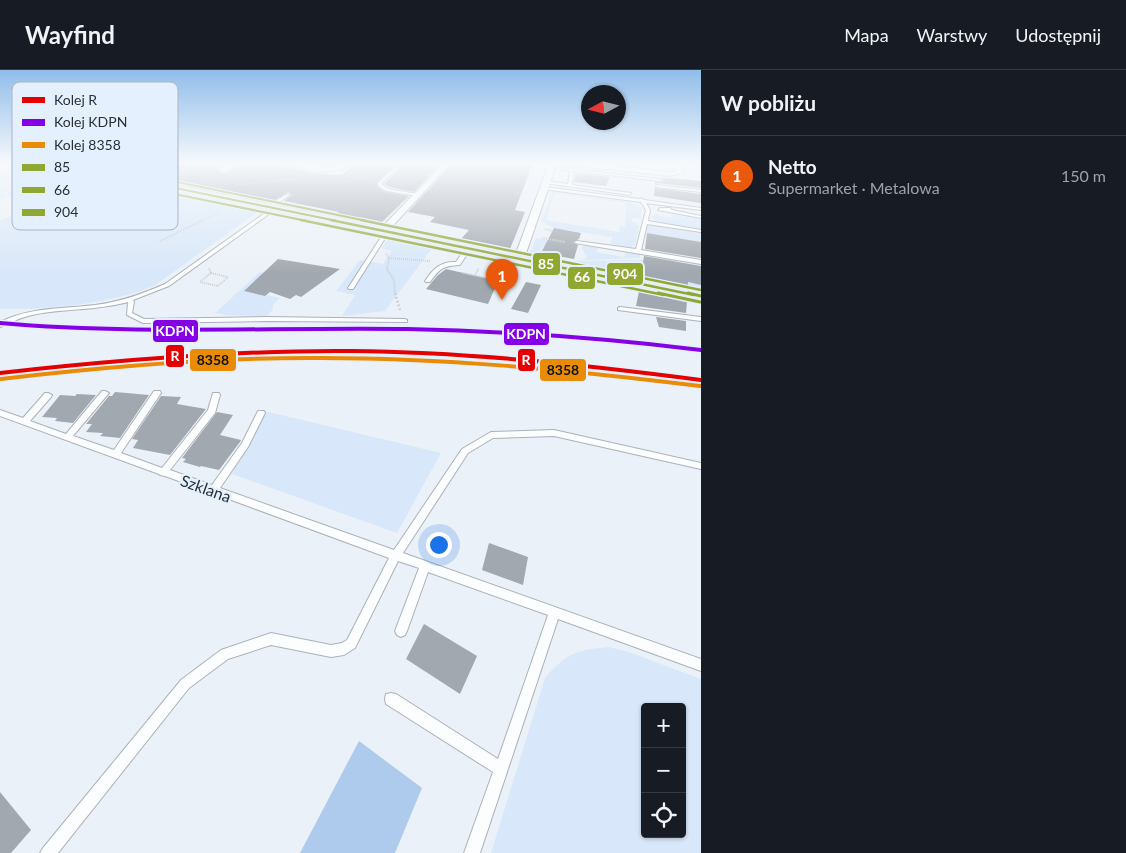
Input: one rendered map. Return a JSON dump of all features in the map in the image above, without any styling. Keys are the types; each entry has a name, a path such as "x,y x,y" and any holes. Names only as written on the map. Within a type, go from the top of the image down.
{"main road":[{"path":"229,200 701,296"}],"street":[{"path":"385,231 414,200"},
{"path":"519,259 540,200"}],"lane":[{"path":"0,325 15,317 34,313 94,307 150,293 166,285 282,200"},
{"path":"634,200 701,209"},
{"path":"666,200 701,205"},
{"path":"638,250 647,207 643,201"},
{"path":"647,207 701,215"},
{"path":"660,209 701,215"},
{"path":"645,222 701,231"},
{"path":"351,288 377,248 385,231"},
{"path":"574,243 638,250 701,262"},
{"path":"428,281 438,267 446,263 458,264 468,248"},
{"path":"129,299 131,302 128,314 143,321 267,319 405,321"},
{"path":"620,309 701,319"},
{"path":"67,438 105,393"},
{"path":"115,455 157,393"},
{"path":"24,422 48,395"},
{"path":"164,473 212,411 216,395"},
{"path":"213,491 245,445 261,413"},
{"name":"Szklana","path":"0,414 701,665"},
{"path":"48,853 185,684 225,654 271,639 332,651 344,649 351,644 396,555 466,451 491,435 554,434 701,466"},
{"path":"401,631 425,565"},
{"path":"472,853 555,612"},
{"path":"390,699 501,769"}],"path":[{"path":"160,241 240,202"},
{"path":"536,237 574,243"},
{"path":"377,248 389,258 396,260 434,261"},
{"path":"389,258 387,270 394,280 394,291 402,314"},
{"path":"206,263 211,273"},
{"path":"438,267 502,281 505,274"},
{"path":"475,275 480,268"},
{"path":"211,273 219,274 228,277 218,286 200,282 211,273"}],"shaded area":[{"path":"178,200 205,200 259,211 154,286 117,297 78,305 38,308 0,309 0,221 12,216 12,230 178,230"},
{"path":"550,200 553,200 546,220 619,232 620,226 625,227 626,203 600,200 630,202 642,208 640,218 632,218 632,221 639,227 635,245 630,247 611,244 612,237 554,228 541,221"},
{"path":"656,213 659,216 672,218 674,215 701,219 701,230 655,221 651,217"},
{"path":"655,225 701,232 701,242 647,233 647,226"},
{"path":"389,238 433,247 385,311 342,316 355,295 336,291 360,260 383,264 392,251 381,248"},
{"path":"536,238 570,244 568,250 543,246 538,255 573,261 643,260 645,256 649,255 674,260 675,266 642,273 701,285 701,289 533,255 530,253"},
{"path":"589,245 599,246 597,252 624,257 626,251 640,253 640,258 583,260 587,257 581,247"},
{"path":"260,272 285,278 266,295 280,298 273,305 273,309 267,316 215,313"},
{"path":"260,410 441,453 397,533 232,474"},
{"path":"609,647 629,652 701,679 701,853 491,853 545,678 566,658 588,650"}],"water":[{"path":"359,741 422,788 395,853 300,853"}],"building":[{"path":"286,200 405,200 381,223 284,201"},
{"path":"419,200 519,200 515,210 525,212 510,249 461,239 469,230 430,222 435,217 408,212"},
{"path":"678,200 701,200 701,203"},
{"path":"554,228 581,233 579,239 573,242 578,245 574,259 541,253"},
{"path":"647,233 701,242 701,258 645,249"},
{"path":"644,256 701,266 701,285 688,282 688,285 641,276"},
{"path":"278,259 340,269 301,297 296,295 290,299 270,292 265,296 244,291"},
{"path":"446,269 498,281 488,304 426,289"},
{"path":"526,282 541,285 528,313 511,309"},
{"path":"639,291 687,301 686,313 636,306"},
{"path":"656,317 686,321 686,331 659,327"},
{"path":"115,392 149,395 120,438 100,436 103,433 86,432 92,424 86,424 109,396 112,396"},
{"path":"77,394 96,395 73,423 55,421 57,418 42,417 60,395 75,396"},
{"path":"161,396 181,397 177,404 206,409 170,455 133,448 138,440 132,439"},
{"path":"217,412 233,415 220,435 241,440 240,442 219,470 183,462 186,459 182,458"},
{"path":"489,543 528,557 523,585 482,570"},
{"path":"424,624 477,656 460,694 406,659"},
{"path":"0,792 31,830 11,853 0,853"}],"rail line":[{"name":"KDPN","path":"0,323 137,331 450,330 576,337 701,350"},
{"name":"R","path":"0,373 175,356 351,351 439,354 526,360 701,380"},
{"name":"8358","path":"1,379 219,360 351,358 482,363 613,375 700,386"}],"transit line":[{"name":"66","path":"201,200 700,302"},
{"name":"85","path":"231,200 701,296"},
{"name":"904","path":"262,200 701,290"}],"place":[{"name":"Netto","path":"502,300"}]}
